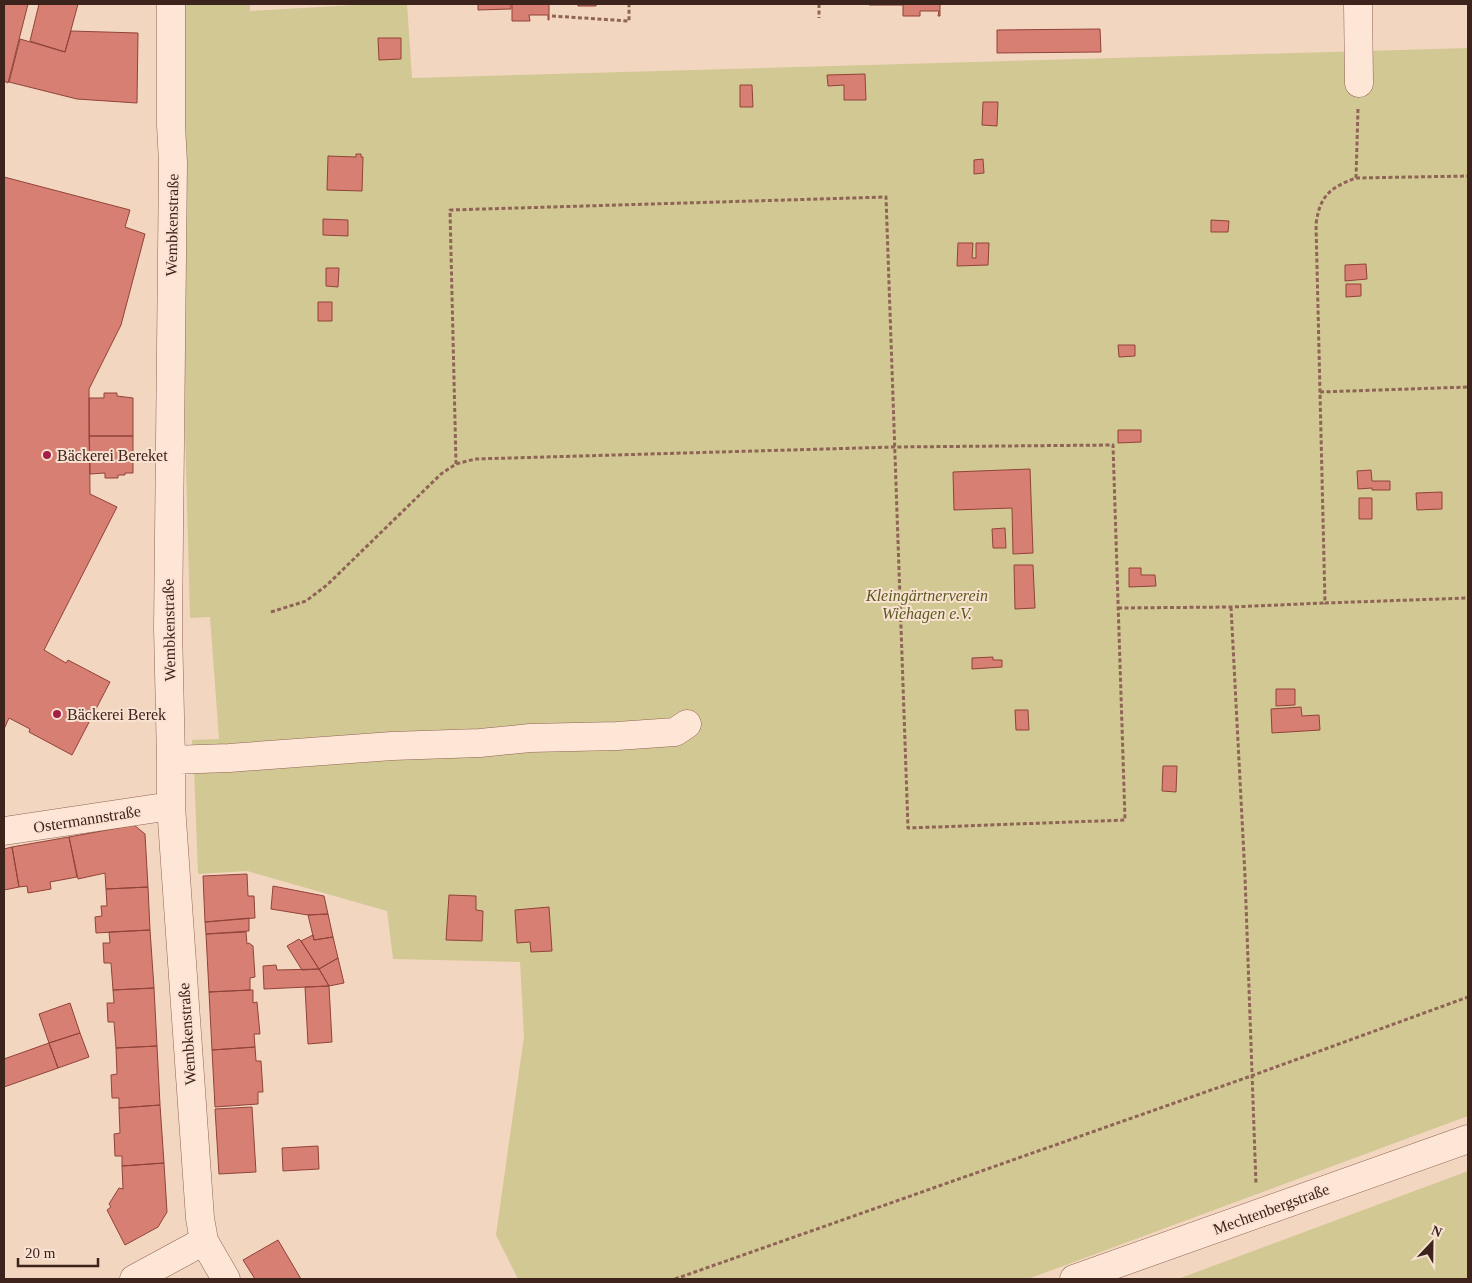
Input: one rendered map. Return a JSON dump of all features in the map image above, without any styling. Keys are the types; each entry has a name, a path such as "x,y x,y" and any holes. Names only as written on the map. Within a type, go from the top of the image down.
{"street":[{"name":"Wembkenstraße","path":"171,4 173,163 168,628 171,806 200,1218 204,1242 226,1279"},
{"path":"1358,4 1358,83"},
{"path":"171,760 229,758 392,746 480,744 530,738 617,736 675,732 687,724"},
{"name":"Ostermannstraße","path":"4,832 171,806"},
{"name":"Mechtenbergstraße","path":"1074,1279 1468,1139"},
{"path":"134,1279 204,1242"}],"path":[{"path":"552,16 629,20 629,4"},
{"path":"819,4 819,18"},
{"path":"1356,178 1358,83"},
{"path":"1325,603 1316,224 1318,210 1325,196 1338,185 1356,178 1468,176"},
{"path":"271,612 306,601 327,585 441,474 456,464 475,459 894,447 1113,445 1125,820 908,828 894,447 886,197 450,210 456,464"},
{"path":"1320,392 1468,387"},
{"path":"1118,608 1231,607 1468,598"},
{"path":"1231,607 1245,876 1257,1213"},
{"path":"675,1279 1468,998"}],"green space":[{"name":"Kleingärtnerverein Wiehagen e.V.","path":"185,4 250,4 250,11 373,4 407,4 412,78 1468,48 1468,1116 1028,1279 518,1279 496,1235 524,1036 520,962 393,959 387,911 247,871 198,874 192,740 219,739 210,617 190,618 178,163"},
{"path":"1468,1171 1468,1279 1178,1279"}],"building":[{"path":"4,4 28,4 8,83 4,81"},
{"path":"39,4 78,4 65,52 30,41"},
{"path":"478,4 511,4 511,9 478,10"},
{"path":"512,4 549,4 549,20 548,15 529,15 530,21 512,21"},
{"path":"578,4 596,4 596,6 578,6"},
{"path":"903,4 903,5 869,5"},
{"path":"903,4 940,4 940,16 938,16 939,11 920,11 920,16 903,16"},
{"path":"1100,29 1101,52 997,53 997,30"},
{"path":"71,31 138,33 137,103 77,99 9,82 20,39 65,52"},
{"path":"378,38 401,38 401,59 379,60"},
{"path":"865,74 866,100 844,100 844,85 828,86 827,75"},
{"path":"740,85 752,85 753,107 740,107"},
{"path":"983,102 998,102 997,126 982,125"},
{"path":"356,154 361,154 361,157 363,157 362,191 327,190 328,156 356,157"},
{"path":"983,159 984,173 974,174 974,160"},
{"name":"Bäckerei Bereket","path":"4,177 130,210 125,227 145,234 121,325 89,389 90,494 117,507 44,650 66,663 68,660 110,682 72,755 29,732 30,729 9,718 4,729"},
{"path":"323,219 348,220 348,236 323,235"},
{"path":"1211,220 1229,221 1228,232 1211,232"},
{"path":"958,243 973,243 972,258 976,258 976,243 989,243 988,265 957,266"},
{"path":"1366,264 1367,279 1345,281 1345,265"},
{"path":"326,268 339,268 338,287 326,286"},
{"path":"1346,284 1361,284 1361,296 1346,297"},
{"path":"318,302 332,302 332,321 318,321"},
{"path":"1118,345 1135,345 1135,356 1119,357"},
{"path":"104,393 117,393 117,396 133,398 133,436 89,436 89,398 104,398"},
{"path":"1118,430 1141,430 1141,442 1118,443"},
{"path":"89,436 133,436 133,473 118,475 118,478 105,478 105,473 90,474"},
{"path":"1030,469 1033,553 1013,554 1012,508 954,510 953,472"},
{"path":"1371,470 1372,481 1390,481 1390,490 1358,489 1357,471"},
{"path":"1442,492 1442,509 1417,510 1416,493"},
{"path":"1359,498 1372,498 1372,519 1359,519"},
{"path":"1005,528 1006,548 993,548 992,529"},
{"path":"1014,565 1033,565 1035,608 1015,609"},
{"path":"1129,568 1141,568 1141,575 1155,575 1156,586 1129,587"},
{"path":"993,657 993,660 1002,660 1002,667 972,669 972,658"},
{"path":"1276,689 1295,689 1295,705 1276,706"},
{"path":"1301,707 1302,716 1319,715 1320,730 1272,733 1271,709"},
{"path":"1015,710 1028,710 1029,730 1016,730"},
{"path":"1163,766 1177,766 1176,792 1162,791"},
{"path":"134,825 145,834 148,887 106,889 105,873 78,879 69,837"},
{"path":"69,837 77,877 50,882 51,889 28,893 27,886 19,887 12,847"},
{"path":"12,847 19,887 4,890 4,849"},
{"path":"247,874 248,896 254,896 255,918 205,922 203,876"},
{"path":"273,886 324,896 328,914 308,915 271,909"},
{"path":"148,887 150,930 96,933 95,917 102,916 101,906 107,906 106,889"},
{"path":"449,895 476,896 476,910 483,911 482,941 446,940"},
{"path":"549,907 552,951 531,952 530,942 517,943 515,910"},
{"path":"328,914 333,937 314,940 308,915"},
{"path":"249,918 249,931 206,934 205,922"},
{"path":"150,930 154,988 113,990 111,963 104,963 103,943 110,943 109,932"},
{"path":"246,932 247,944 249,943 253,946 255,977 250,978 250,990 209,992 206,934"},
{"path":"313,935 314,940 333,937 338,958 319,969 301,941"},
{"path":"299,939 319,969 302,970 287,946"},
{"path":"338,958 344,983 329,986 319,969"},
{"path":"276,965 277,970 319,969 329,986 264,989 263,966"},
{"path":"329,986 332,1042 308,1044 305,987"},
{"path":"154,988 157,1046 116,1048 114,1022 108,1022 107,1003 114,1003 113,990"},
{"path":"253,990 253,1003 257,1002 260,1034 254,1034 255,1047 212,1050 209,992"},
{"path":"70,1003 80,1033 49,1043 39,1014"},
{"path":"80,1033 89,1057 58,1068 49,1043"},
{"path":"49,1043 58,1068 4,1087 4,1059"},
{"path":"157,1046 160,1105 119,1108 119,1098 112,1098 111,1075 117,1074 116,1048"},
{"path":"255,1047 256,1061 261,1061 263,1092 258,1092 258,1104 215,1107 212,1050"},
{"path":"160,1105 164,1163 122,1166 122,1156 115,1156 114,1134 120,1133 119,1108"},
{"path":"252,1107 256,1172 219,1174 215,1109"},
{"path":"318,1146 319,1169 283,1171 282,1148"},
{"path":"164,1163 167,1212 158,1227 125,1245 107,1210 111,1207 109,1204 119,1188 123,1189 122,1166"},
{"path":"278,1240 301,1279 255,1279 243,1260"}],"place":[{"name":"Bäckerei Bereket","path":"47,455"},
{"name":"Bäckerei Berek","path":"57,714"}]}
